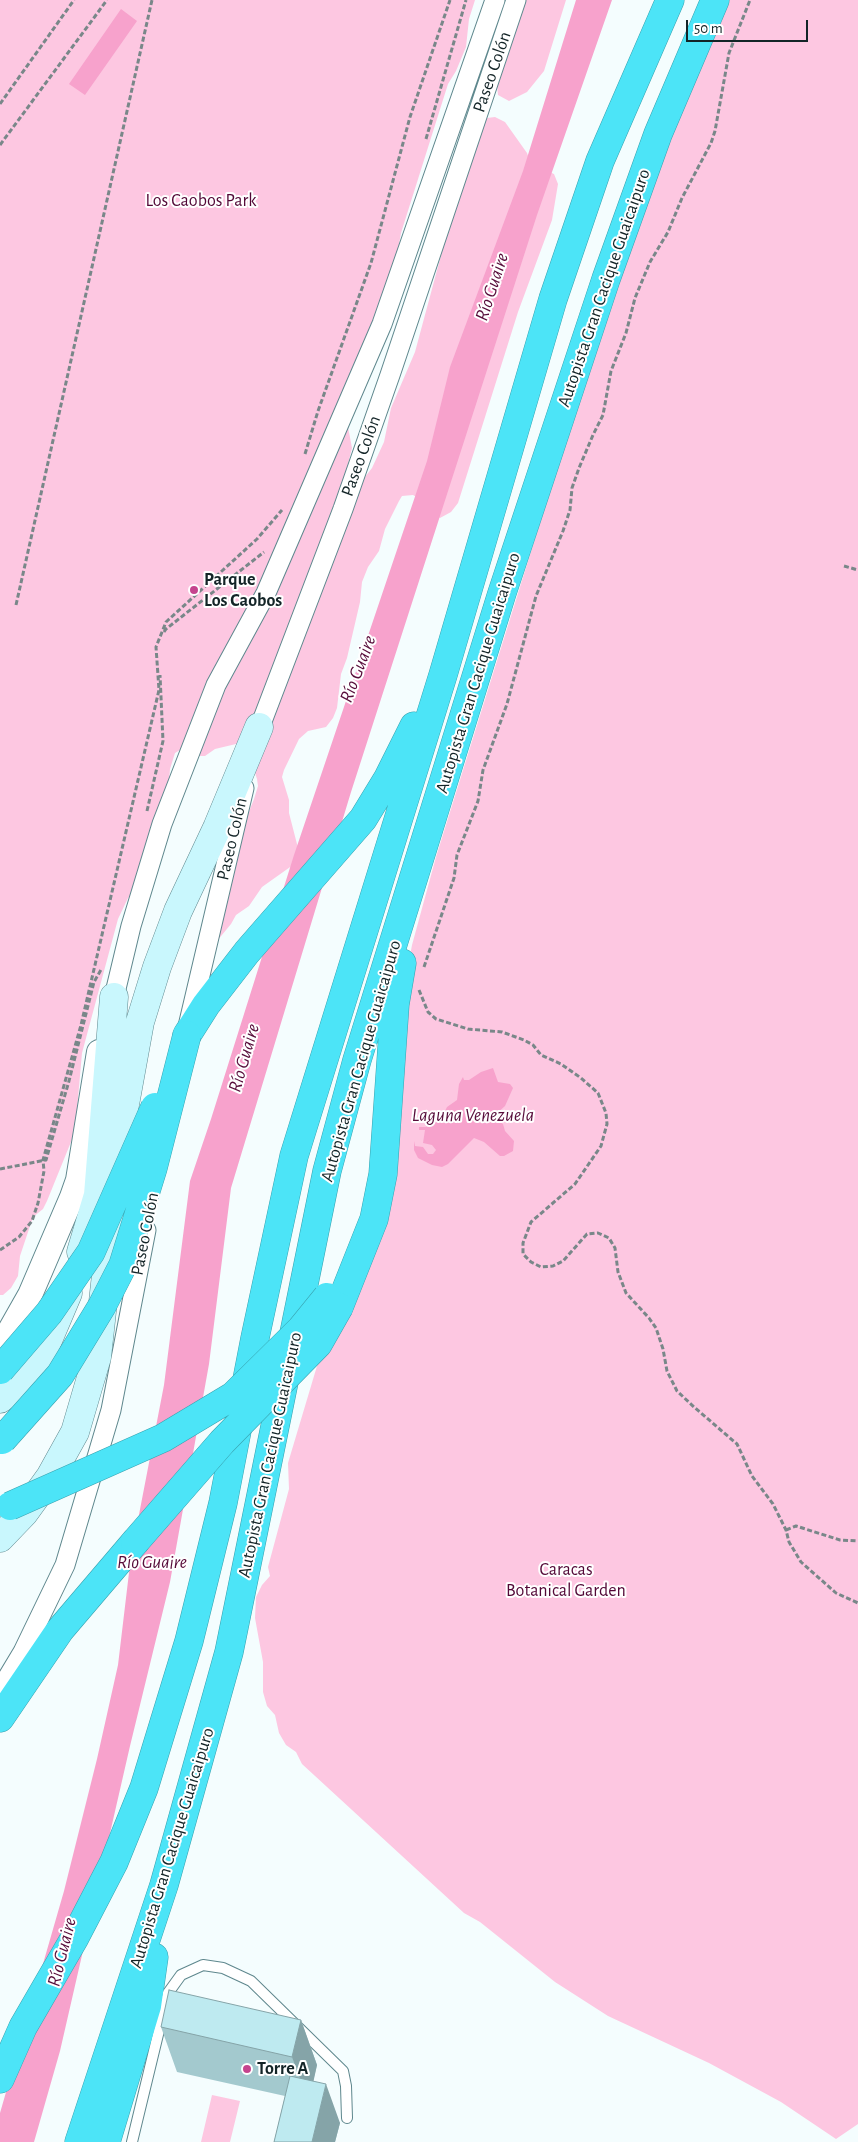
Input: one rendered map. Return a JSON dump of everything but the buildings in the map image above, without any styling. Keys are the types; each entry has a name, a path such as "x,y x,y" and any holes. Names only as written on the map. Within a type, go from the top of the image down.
{"highway":[{"name":"Autopista Gran Cacique Guaicaipuro","path":"0,2079 23,2027 74,1939 114,1862 144,1788 189,1641 222,1503 294,1156 443,675 554,299 577,228 600,160 670,0"},
{"name":"Autopista Gran Cacique Guaicaipuro","path":"79,2142 164,1885 229,1652 327,1172 357,1060 505,584 606,279 658,134 715,0"},
{"path":"0,1370 49,1313 91,1252 187,1035 206,1005 247,952 362,819 388,778 421,710 443,675"},
{"path":"0,1718 60,1630 222,1442 318,1344 333,1302 374,1219 383,1174 395,1004 418,865"},
{"path":"1,1441 60,1375 102,1306 123,1265 153,1168 187,1035"},
{"path":"5,1508 163,1438 233,1396 301,1329 333,1302"},
{"path":"106,2142 146,2006 164,1885"},
{"path":"0,2062 23,2027"}],"main road":[{"path":"0,1538 24,1513 50,1478 75,1432 97,1357 124,1110 140,1022 157,967 178,911 217,828 259,727"},
{"path":"0,1399 19,1384 44,1352 63,1308 98,1195 114,997"}],"street":[{"name":"Paseo Colón","path":"114,997 131,926 162,824 216,685 270,585 382,324 495,0"},
{"name":"Paseo Colón","path":"0,1690 23,1652 66,1565 111,1410 170,1099 259,727 342,509 387,384 516,0"},
{"path":"0,1343 5,1339 30,1295 78,1180 97,1062 114,997"}],"lane":[{"path":"132,2142 168,1993 181,1975 203,1965 223,1968 251,1982 343,2071 346,2086 347,2118"}],"path":[{"path":"0,104 74,0"},
{"path":"0,145 107,0"},
{"path":"16,605 152,0"},
{"path":"305,456 321,403 371,263 410,117 450,0"},
{"path":"425,143 466,0"},
{"path":"421,974 444,912 454,878 458,855 478,801 483,770 507,704 536,596 563,531 570,510 572,488 579,468 603,415 611,372 626,333 635,298 650,262 668,232 682,198 711,142 715,131 729,53 750,0"},
{"path":"0,1250 19,1237 32,1221 44,1171 43,1160 81,1025 159,690 156,647 166,622 257,539 285,506"},
{"path":"145,818 163,741 158,648 166,629 268,549"},
{"path":"844,566 858,570"},
{"path":"0,1169 46,1160 69,1082 94,982 103,966"},
{"path":"419,985 425,1006 436,1019 468,1029 502,1032 524,1040 533,1045 541,1055 562,1064 598,1093 606,1113 607,1124 601,1146 575,1184 531,1222 523,1243 522,1254 531,1262 541,1266 553,1266 564,1261 587,1234 598,1233 609,1238 615,1248 618,1272 626,1293 656,1328 664,1349 668,1371 677,1391 737,1444 752,1476 773,1504 794,1552 808,1570 836,1593 858,1603"},
{"path":"786,1530 796,1526 840,1540 858,1541"}],"green space":[{"name":"Los Caobos Park","path":"0,0 475,0 469,19 466,47 456,71 448,84 401,233 397,256 348,427 352,448 344,480 361,482 372,468 384,442 391,408 415,352 467,159 482,124 487,118 495,117 505,122 527,153 531,164 554,174 558,184 552,220 518,312 458,503 451,512 440,518 430,512 413,495 402,496 399,501 385,529 379,551 368,567 362,582 360,602 347,658 341,674 337,708 333,718 326,727 308,731 299,739 284,770 282,777 289,800 289,813 298,848 293,865 262,887 249,906 236,915 217,941 230,859 254,799 258,786 257,779 246,745 236,744 215,749 205,756 198,756 180,750 175,753 170,769 169,781 171,793 179,809 136,892 128,898 118,919 82,1053 75,1132 47,1201 43,1209 33,1217 20,1256 18,1276 11,1288 3,1295 0,1295"},
{"path":"522,0 566,0 544,71 527,92 509,101 498,95 496,76 517,27"},
{"name":"Caracas Botanical Garden","path":"729,0 858,0 858,2124 836,2139 781,2102 709,2063 608,2016 555,1982 480,1922 464,1913 302,1764 296,1752 286,1745 279,1733 275,1715 267,1706 263,1692 263,1662 255,1618 256,1597 262,1585 270,1576 268,1567 289,1489 288,1463 317,1366 332,1331 343,1321 412,945 436,857 561,455 654,172"},
{"path":"212,2095 240,2101 230,2142 201,2142"}],"water":[{"name":"Río Guaire","path":"576,0 612,0 537,215 351,792 231,1188 209,1364 170,1582 60,2051 34,2142 0,2142 0,2113 64,1891 118,1665 131,1556 164,1385 190,1181 294,855 427,461 450,367 523,171"},
{"path":"121,9 137,21 85,95 69,84"},
{"name":"Laguna Venezuela","path":"493,1068 498,1082 510,1084 513,1088 505,1106 494,1118 503,1124 505,1131 514,1141 513,1151 500,1156 484,1142 474,1138 448,1164 442,1167 432,1165 418,1158 414,1150 414,1141 415,1146 423,1147 428,1154 433,1154 436,1150 432,1145 423,1143 425,1130 419,1130 419,1127 426,1127 431,1123 440,1121 447,1107 457,1100 459,1084 463,1077 464,1080 469,1080 481,1072"}],"place":[{"name":"Parque Los Caobos","path":"194,590"},
{"name":"Torre A","path":"247,2069"}]}
